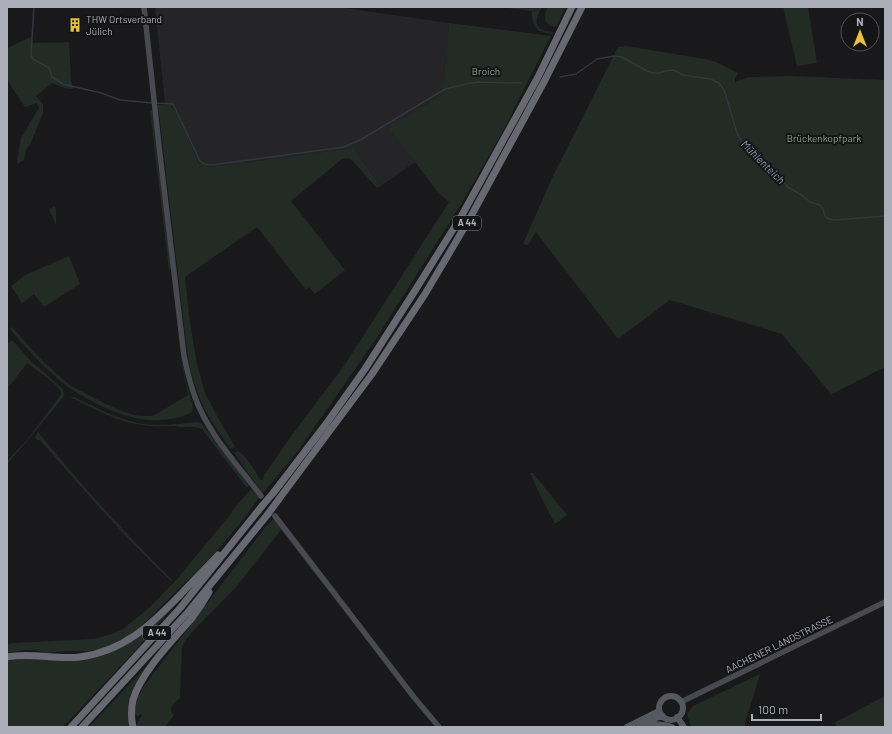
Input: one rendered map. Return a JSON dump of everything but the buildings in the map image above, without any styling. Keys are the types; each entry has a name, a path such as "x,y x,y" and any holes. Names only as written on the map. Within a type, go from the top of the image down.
{"highway":[{"name":"A 44","path":"71,727 181,607 274,492 365,369 462,215 538,77 572,7"},
{"name":"A 44","path":"82,727 188,612 240,549 268,514 372,374 425,294 470,218 582,7"},
{"name":"A 44","path":"7,657 29,655 66,658 79,657 93,655 123,643 135,636 158,618 222,551 239,536"},
{"path":"133,727 131,715 133,702 138,688 147,672 193,616 240,549"}],"main road":[{"path":"673,696 681,702 682,710 677,717 668,719 661,713 660,704 664,698 673,696"},
{"path":"639,727 661,713"},
{"path":"627,727 661,713"},
{"path":"677,717 684,727"},
{"path":"639,727 660,724 672,727"}],"street":[{"path":"144,7 184,356 188,376 194,396 203,416 214,434 261,496"},
{"path":"275,516 439,727"},
{"name":"AACHENER LANDSTRASSE","path":"681,702 885,602"}],"shaded area":[{"path":"155,7 338,7 449,23 442,95 389,127 415,162 381,186 353,148 211,167 199,163 176,111 170,105 165,104"},
{"path":"501,7 539,7 538,12"},
{"path":"237,451 245,462 243,466 234,453"}],"green space":[{"path":"539,7 542,7 537,20 538,26 543,30 553,32 553,34 540,31 535,25 532,11 538,12"},
{"path":"548,7 566,7 556,27 552,26 545,20 545,14"},
{"path":"783,7 808,7 817,63 797,66"},
{"name":"Broich","path":"449,23 551,36 502,133 460,206 376,339 298,451 263,493 243,466 245,462 238,451 244,456 260,480 263,480 264,474 344,366 449,202 437,191 388,127 442,95"},
{"path":"31,37 32,43 69,42 71,81 74,89 65,88 52,83 36,96 43,104 43,113 30,145 26,150 24,160 18,164 17,160 21,138 39,108 37,103 25,107 7,80 7,48"},
{"name":"Brückenkopfpark","path":"626,46 716,62 738,73 735,82 749,77 793,76 885,80 885,367 830,395 830,393 782,334 670,300 618,339 536,232 528,245 523,244 552,178 616,51 619,47"},
{"path":"158,105 170,105 176,111 199,163 211,167 353,148 381,186 377,188 350,158 342,159 291,201 345,270 315,294 309,287 306,290 257,227 185,277 190,323 197,364 205,393 235,447 231,449 207,414 195,385 188,358"},
{"path":"150,110 152,111 171,268 169,270"},
{"path":"55,206 56,211 56,225 49,209"},
{"path":"69,256 80,284 44,307 34,294 22,303 11,286 25,275"},
{"path":"12,327 51,369 71,386 119,410 142,416 153,416 188,395 182,364 179,335 184,372 193,409 192,412 171,419 149,420 117,413 97,404 63,383 29,350 10,329"},
{"path":"12,340 30,360 62,388 64,396 7,464 7,461 27,440 61,393 60,390 45,376 27,363 7,388 7,344"},
{"path":"70,397 74,397 113,415 138,423 160,425 201,423 249,485 247,488 202,429 177,426 151,426 123,421"},
{"path":"38,432 86,489 172,580 171,581 120,530 40,440 37,440 35,437"},
{"path":"530,473 533,473 567,515 555,524 540,495"},
{"path":"251,489 259,498 222,545 138,629 125,638 104,648 90,651 47,653 35,650 25,650 7,653 7,645 12,643 94,639 123,629 149,608 177,579"},
{"path":"274,518 326,588 281,530 237,586 185,641 182,648 180,699 177,700 171,708 172,714 174,715 165,727 136,727 142,715 141,714 138,716 134,714 137,699 144,686 267,525"},
{"path":"191,586 133,653 63,727 7,727 7,659 15,657 61,660 114,649"},
{"path":"155,657 137,686 131,727 89,727"},
{"path":"760,674 744,727 692,727 687,714 693,706"},
{"path":"885,696 885,727 838,727 834,723"}],"waterway":[{"path":"34,7 31,55 33,59 49,68 52,77 63,84 101,93 120,100 152,103"},
{"name":"Mühlenteich","path":"560,77 576,74 597,59 614,56 622,57 653,73 673,70 683,75 710,79 719,83 724,90 738,136 743,143 788,187 810,202 820,205 827,218 834,220 885,216"},
{"path":"155,103 173,104 200,161 204,164 212,165 344,147 362,139 445,89 476,82 521,83"}],"place":[{"name":"THW Ortsverband Jülich","path":"75,25"}]}
